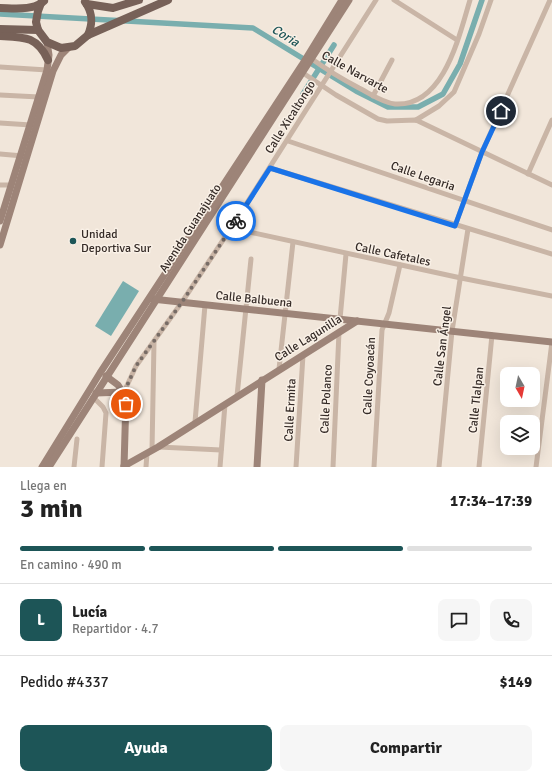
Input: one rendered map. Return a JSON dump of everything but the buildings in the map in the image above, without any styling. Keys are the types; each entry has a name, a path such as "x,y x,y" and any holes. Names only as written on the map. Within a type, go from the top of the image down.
{"main road":[{"path":"89,31 87,5 113,8 139,0"},
{"path":"0,8 23,8 41,5 37,26 47,42 61,48 80,43 89,31 111,26 168,0"},
{"path":"0,29 37,26"},
{"path":"0,36 33,40 44,50 48,60"}],"street":[{"name":"Avenida Guanajuato","path":"312,60 342,0"},
{"name":"Avenida Guanajuato","path":"49,467 106,376 305,71 349,0"},
{"name":"Calle Xicaltongo","path":"124,392 136,366 182,302 231,228 288,140 321,84 376,0"},
{"path":"394,0 457,40 470,0"},
{"path":"416,120 439,106 454,92 479,34 491,0"},
{"path":"455,226 482,152 551,0"},
{"name":"Calle Narvarte","path":"312,60 329,72 373,96 395,104 412,101 425,96 447,68 457,40"},
{"path":"0,245 47,70 47,42"},
{"path":"0,221 1,213 23,157 53,71 61,55 69,47"},
{"path":"373,96 392,60"},
{"path":"0,67 47,70"},
{"name":"Avenida Guanajuato","path":"42,467 148,299 305,71"},
{"path":"305,71 321,84 361,110 378,119 387,121 416,120 552,185"},
{"path":"0,95 39,97"},
{"path":"528,174 552,120"},
{"path":"0,123 31,125"},
{"name":"Calle Legaria","path":"288,140 552,230"},
{"path":"0,154 23,157"},
{"path":"270,168 455,226 552,254"},
{"path":"0,184 11,185"},
{"name":"Calle Cafetales","path":"231,228 346,254 552,296"},
{"name":"Calle San Ángel","path":"439,467 452,331 468,229"},
{"path":"279,369 293,242"},
{"path":"340,319 346,254"},
{"path":"237,396 251,259"},
{"name":"Calle Coyoacán","path":"374,467 382,330 389,313 400,265"},
{"name":"Calle Balbuena","path":"148,299 357,321"},
{"path":"195,422 205,305"},
{"name":"Calle Lagunilla","path":"124,466 152,450 357,321 552,342"},
{"name":"Calle Polanco","path":"332,467 339,332"},
{"name":"Calle Tlalpan","path":"479,467 492,335"},
{"path":"146,467 152,450 154,341"},
{"path":"536,467 552,342"},
{"name":"Calle Ermita","path":"296,467 303,355"},
{"path":"106,376 124,392 126,404 124,466"},
{"path":"257,467 262,380"},
{"path":"102,467 106,412 95,395 124,392"},
{"path":"220,467 225,404"},
{"path":"74,467 77,438"},
{"path":"152,450 221,450"}],"water":[{"path":"123,281 139,291 111,336 95,326"}],"waterway":[{"name":"Coria","path":"0,14 253,28 356,91 388,107 418,107 443,94 460,64 482,0"},
{"name":"Coria","path":"303,94 334,45"}],"way so far":[{"path":"126,404 124,392 136,366 182,302 236,221"}],"place":[{"name":"Unidad Deportiva Sur","path":"73,241"}],"route":[{"path":"236,221 270,168 455,226 482,152 501,111"}]}
